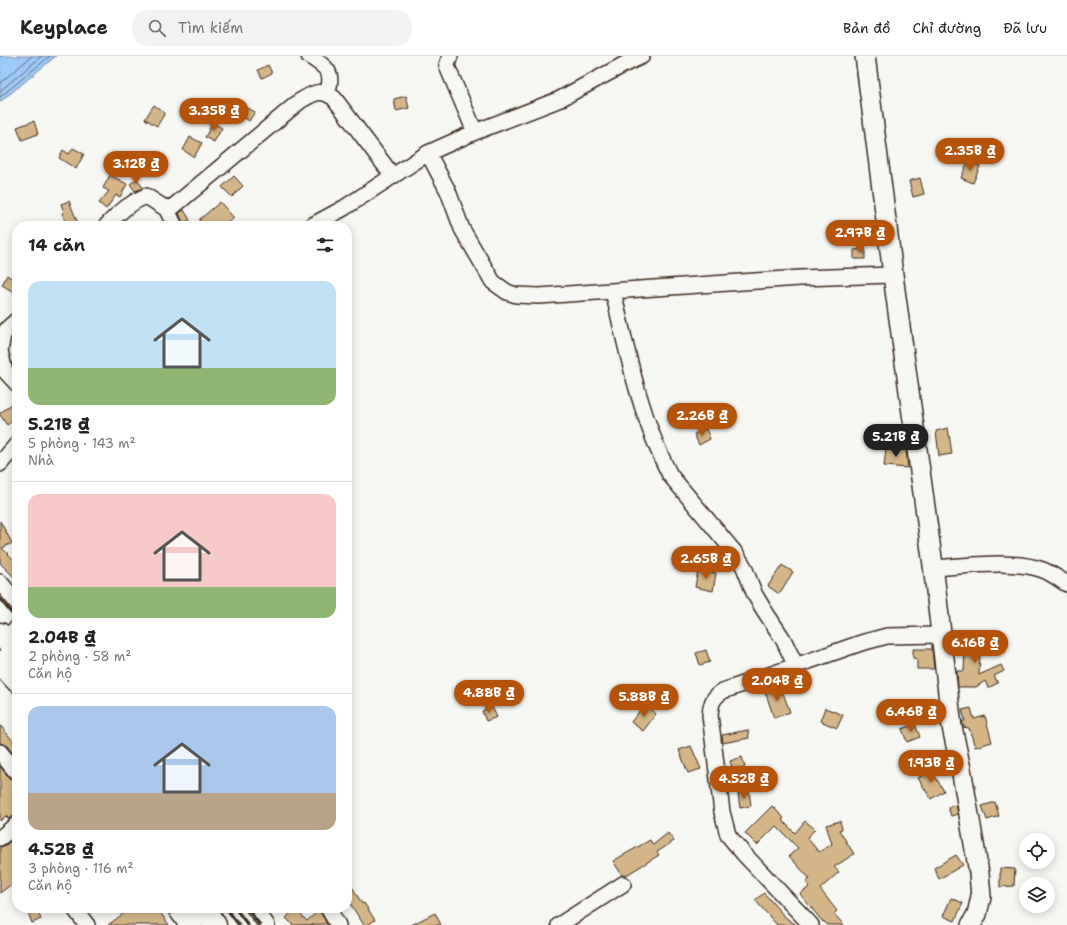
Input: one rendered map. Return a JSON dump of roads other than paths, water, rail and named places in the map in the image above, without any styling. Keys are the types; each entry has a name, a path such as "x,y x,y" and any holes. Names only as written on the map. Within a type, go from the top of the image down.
{"highway":[{"path":"0,662 12,675"},
{"path":"183,913 191,925"},
{"path":"207,913 215,925"}],"main road":[{"path":"865,56 933,568 952,727 962,774 979,873 980,897 977,914 971,925"}],"street":[{"path":"309,56 326,68 331,78 331,85 328,93"},
{"path":"450,56 447,65 449,71 476,132"},
{"path":"320,221 344,208 392,175 428,153 476,132 558,100 642,56"},
{"path":"166,208 174,206 300,101 319,92 328,93 334,98 392,175"},
{"path":"428,153 448,191 462,228 493,282 507,292 539,296 792,278 893,275"},
{"path":"111,221 140,198 146,196 166,208 172,221"},
{"path":"613,291 629,361 662,460 670,475 736,554 744,567 755,595 783,639 796,666"},
{"path":"12,324 3,335 0,351 5,371 12,379"},
{"path":"0,464 12,450"},
{"path":"933,568 992,565 1028,566 1044,570 1067,584"},
{"path":"0,582 12,597"},
{"path":"811,925 743,853 728,834 722,812 710,715 711,703 716,696 723,691 861,643 887,636 941,634"},
{"path":"0,752 12,767"},
{"path":"0,838 12,828"},
{"path":"559,925 623,884"},
{"path":"78,913 87,925"},
{"path":"258,913 267,925"},
{"path":"331,913 338,925"}],"water":[{"path":"0,56 56,56 0,102"}],"railway":[{"path":"0,599 12,614"},
{"path":"230,913 239,925"},
{"path":"239,913 248,925"},
{"path":"251,913 260,925"}]}
